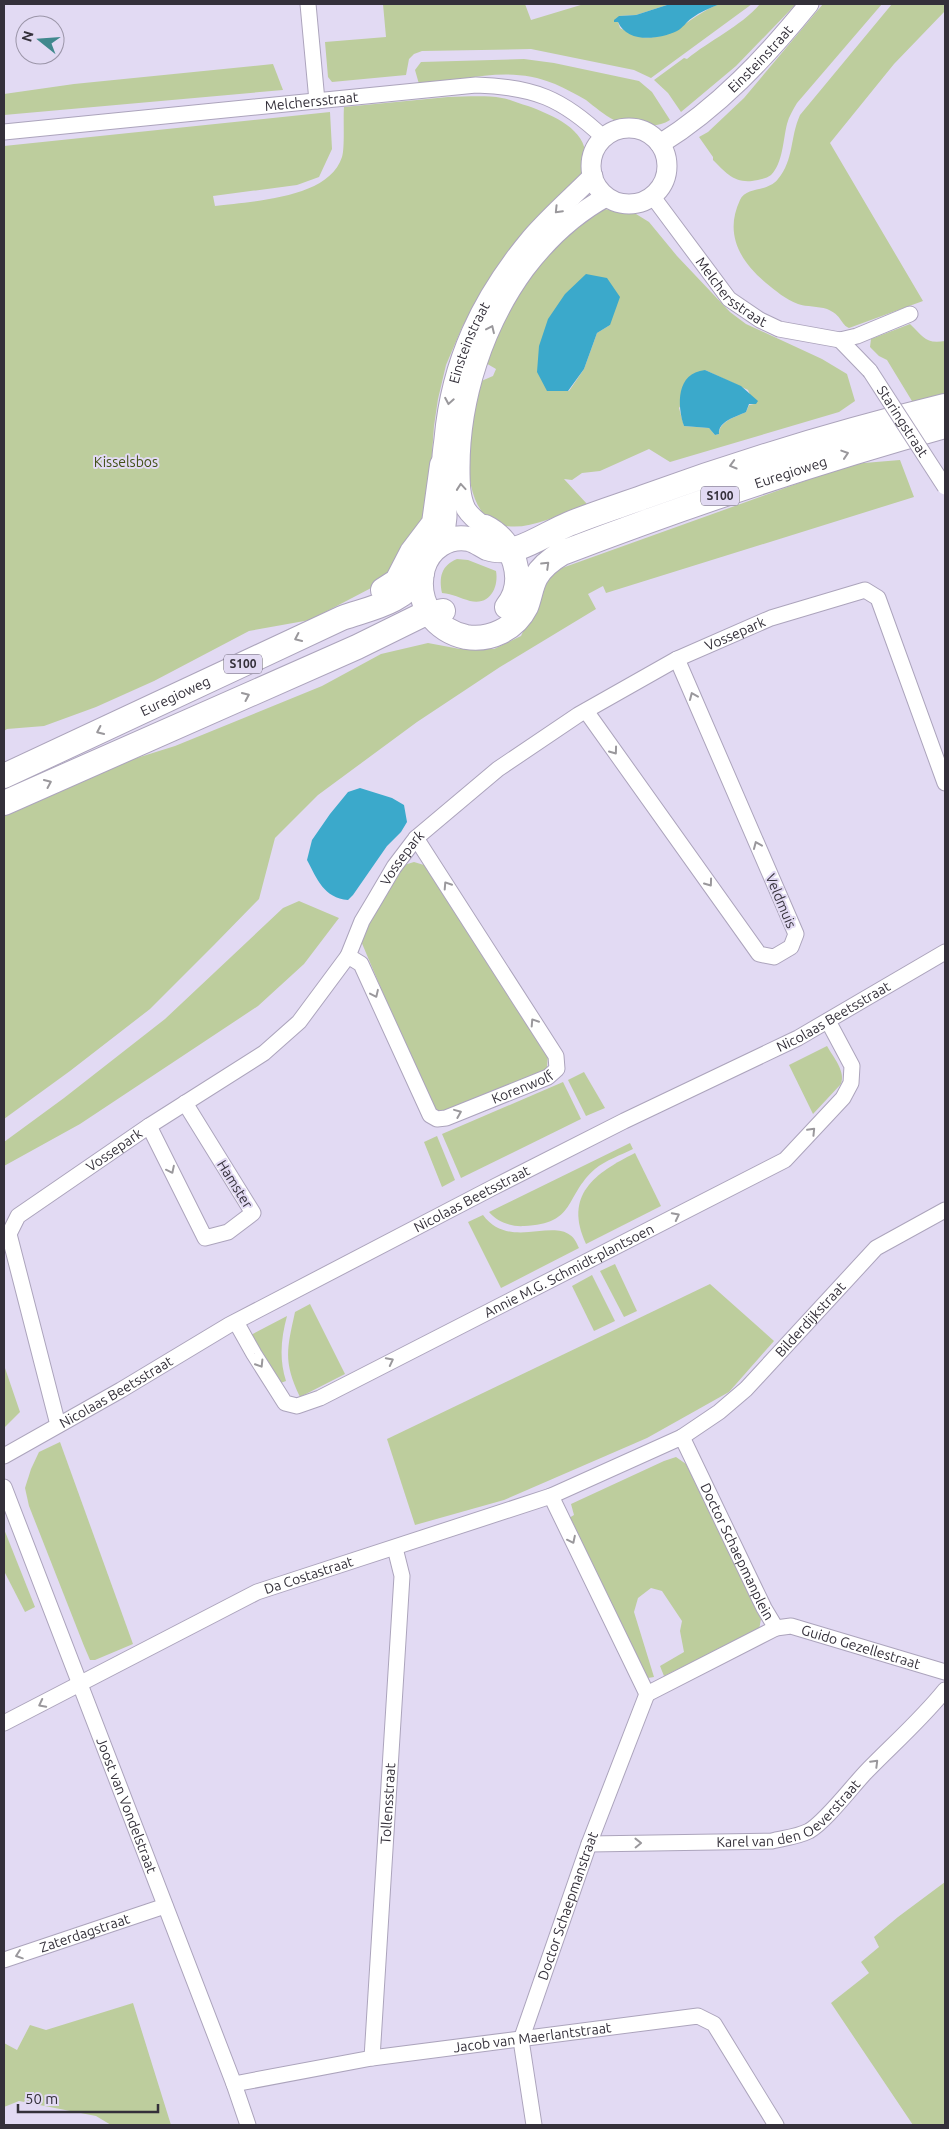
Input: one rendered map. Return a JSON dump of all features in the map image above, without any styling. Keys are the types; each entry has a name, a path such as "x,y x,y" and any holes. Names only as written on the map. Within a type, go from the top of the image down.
{"main road":[{"name":"Euregioweg","path":"498,538 518,548 568,524 715,471 858,427 945,406"},
{"name":"Euregioweg","path":"436,620 460,636 479,638 489,636 506,629 514,623 525,608 531,588 540,571 552,559 562,553 768,480 862,449 945,426"},
{"path":"342,618 397,582 412,552 434,523 442,466"},
{"path":"438,546 454,539 463,538 494,550 498,538"},
{"name":"Euregioweg","path":"4,803 357,647 430,626 436,620 440,611 448,612 457,619 477,622 492,618 505,609 516,592 518,581 515,565 498,538"},
{"name":"Euregioweg","path":"4,776 342,618 393,600 409,590 438,546"},
{"path":"422,573 421,590 436,620"}],"street":[{"path":"308,4 317,101"},
{"name":"Einsteinstraat","path":"660,144 687,126 730,89 809,4"},
{"name":"Melchersstraat","path":"4,132 476,85 513,88 550,98 581,116 604,138"},
{"path":"633,129 651,136 660,144 667,166 665,177 653,198 631,204 616,202 606,197 598,189 592,176 593,157 597,147 604,138 615,131 633,129"},
{"name":"Einsteinstraat","path":"438,546 445,534 448,513 442,466 448,404 453,380 471,331 504,276 530,239 592,176"},
{"name":"Einsteinstraat","path":"498,538 474,519 462,499 460,476 465,413 470,387 482,351 503,305 526,269 554,237 584,209 606,197"},
{"name":"Melchersstraat","path":"653,198 730,300 779,329 840,340 857,336 910,314"},
{"name":"Staringstraat","path":"840,340 858,356 870,371 945,487"},
{"name":"Vossepark","path":"58,1425 9,1234 18,1216 149,1126 264,1053 299,1022 348,956 362,921 394,867 416,838 498,769 586,711 677,659 770,618 865,590 878,598 945,783"},
{"name":"Veldmuis","path":"586,711 759,954 774,957 791,947 796,934 677,659"},
{"name":"Korenwolf","path":"348,956 361,964 430,1115 437,1119 446,1118 548,1077 557,1069 556,1056 416,838"},
{"name":"Nicolaas Beetsstraat","path":"4,1456 236,1322 624,1121 798,1038 945,952"},
{"name":"Annie M.G. Schmidt-plantsoen","path":"236,1322 285,1403 297,1406 320,1398 785,1160 843,1098 851,1083 852,1066 828,1021"},
{"name":"Hamster","path":"149,1126 205,1238 228,1232 253,1213 185,1103"},
{"name":"Bilderdijkstraat","path":"682,1437 719,1412 746,1389 876,1248 945,1210"},
{"path":"647,1694 550,1496 682,1437"},
{"name":"Doctor Schaepmanplein","path":"647,1694 776,1628 764,1608 682,1437"},
{"name":"Joost van Vondelstraat","path":"4,1487 234,2084 248,2125"},
{"name":"Da Costastraat","path":"4,1723 257,1592 550,1496"},
{"name":"Tollensstraat","path":"372,2058 402,1576 395,1548"},
{"name":"Guido Gezellestraat","path":"776,1628 791,1626 945,1672"},
{"name":"Karel van den Oeverstraat","path":"589,1844 772,1840 798,1836 810,1830 926,1713 945,1690"},
{"name":"Doctor Schaepmanstraat","path":"534,2125 521,2040 589,1844 647,1694"},
{"name":"Zaterdagstraat","path":"4,1960 165,1906"},
{"name":"Jacob van Maerlantstraat","path":"234,2084 372,2058 692,2017 703,2018 714,2024 776,2125"}],"green space":[{"path":"730,3 752,4 651,78 634,70 531,49 422,51 414,54 409,59 406,75 332,82 328,77 325,42 386,37 383,4 525,4 531,20 584,4 670,4 636,15 619,16 620,28 638,36 652,37 672,32 717,5"},
{"path":"760,4 796,4 736,66 681,112 668,93 654,80 743,20"},
{"path":"823,4 882,4 797,103 788,121 778,164 771,175 752,181 735,178 713,160 713,157 699,137 708,132 744,98"},
{"path":"892,4 945,4 945,11 894,64 830,143 923,301 849,328 832,311 793,302 781,295 757,275 742,256 737,246 734,235 735,212 743,196 768,186 778,179 787,164 800,115"},
{"path":"524,59 554,63 639,81 652,92 670,120 654,125 617,121 575,94 537,78 504,74 419,84 415,70 421,62"},
{"path":"273,64 283,90 4,115 4,94 74,84"},
{"name":"Kisselsbos","path":"448,97 495,97 528,106 553,116 574,131 581,140 585,151 585,163 580,178 463,325 446,365 438,399 430,481 424,515 391,571 373,587 310,620 249,631 154,681 96,707 44,726 7,729 4,731 4,146 330,112 332,149 319,177 297,185 213,196 215,206 287,195 306,190 322,182 334,171 342,157 344,107"},
{"path":"604,209 636,214 649,222 677,256 730,312 746,324 822,359 847,374 855,401 839,412 670,462 649,449 600,471 582,473 572,480 564,479 587,504 547,520 516,527 506,526 489,519 478,505 471,486 468,464 471,418 479,382 493,376 496,369 484,362 512,303 544,257 582,219","holes":["548,319 610,325 597,333 584,369 569,391 547,391","705,370 748,390 754,404 749,405 746,412 725,423 719,434 715,435 709,428 684,426 679,408"]},
{"path":"910,324 929,340 945,341 945,398 915,406 887,360 879,356 870,347 871,339"},
{"path":"900,460 914,497 606,593 603,586 588,594 596,609 500,667 417,722 318,795 275,838 259,899 150,1009 4,1119 4,812 89,773 175,746 322,686 381,654 428,643 460,649 494,649 521,636 549,576 562,568 852,464"},
{"path":"457,559 468,560 496,571 496,583 492,594 488,598 477,602 442,593 442,573 447,565"},
{"path":"414,862 424,865 428,869 548,1055 547,1067 544,1071 450,1113 437,1112 430,1105 361,941 362,934 404,865"},
{"path":"299,901 339,918 304,964 258,1006 80,1124 4,1166 4,1142 165,1019 283,908"},
{"path":"827,1046 842,1074 841,1084 813,1114 789,1065"},
{"path":"584,1072 605,1108 586,1116 568,1080"},
{"path":"563,1082 581,1119 461,1178 442,1134"},
{"path":"437,1136 455,1180 442,1187 424,1142"},
{"path":"630,1143 633,1149 599,1166 585,1179 568,1207 553,1220 541,1224 515,1226 500,1221 489,1212"},
{"path":"635,1153 661,1206 586,1244 580,1227 578,1212 581,1199 587,1188 596,1178 607,1169"},
{"path":"483,1215 493,1225 504,1230 516,1232 562,1231 572,1236 579,1248 501,1288 468,1222"},
{"path":"615,1264 637,1311 624,1317 600,1271"},
{"path":"592,1275 615,1321 594,1331 572,1286"},
{"path":"710,1284 774,1341 729,1392 647,1438 504,1500 415,1525 387,1439"},
{"path":"310,1304 345,1374 300,1397 289,1364 290,1336 295,1312"},
{"path":"287,1316 282,1348 282,1365 286,1381 278,1384 249,1336"},
{"path":"4,1355 5,1368 20,1412 4,1428"},
{"path":"60,1442 133,1644 95,1660 90,1660 84,1646 29,1506 25,1488 39,1452"},
{"path":"676,1457 686,1464 761,1619 759,1630 664,1676 660,1666 684,1652 680,1631 682,1621 662,1591 651,1588 638,1598 634,1612 654,1677 648,1678 569,1518 574,1515 571,1504"},
{"path":"4,1529 35,1607 25,1612 4,1571"},
{"path":"945,1882 945,2125 913,2125 831,2003 869,1973 861,1962 879,1947 874,1937"},
{"path":"133,2003 171,2125 111,2125 96,2116 19,2101 4,2107 4,2043 17,2050 30,2025 46,2030"}],"water":[{"path":"670,4 720,4 695,16 677,31 652,38 628,34 618,22 614,22 619,16 636,15"},
{"path":"586,274 607,278 620,297 610,325 597,333 584,369 568,391 547,391 537,372 539,346 548,319 565,294"},
{"path":"705,370 741,386 758,401 756,404 749,404 746,412 724,423 719,430 719,434 715,435 709,428 684,426 680,409 681,391 688,377 695,372"},
{"path":"360,788 392,798 404,805 407,822 348,900 333,896 327,891 318,880 307,860 312,840 330,814 348,792"}]}
